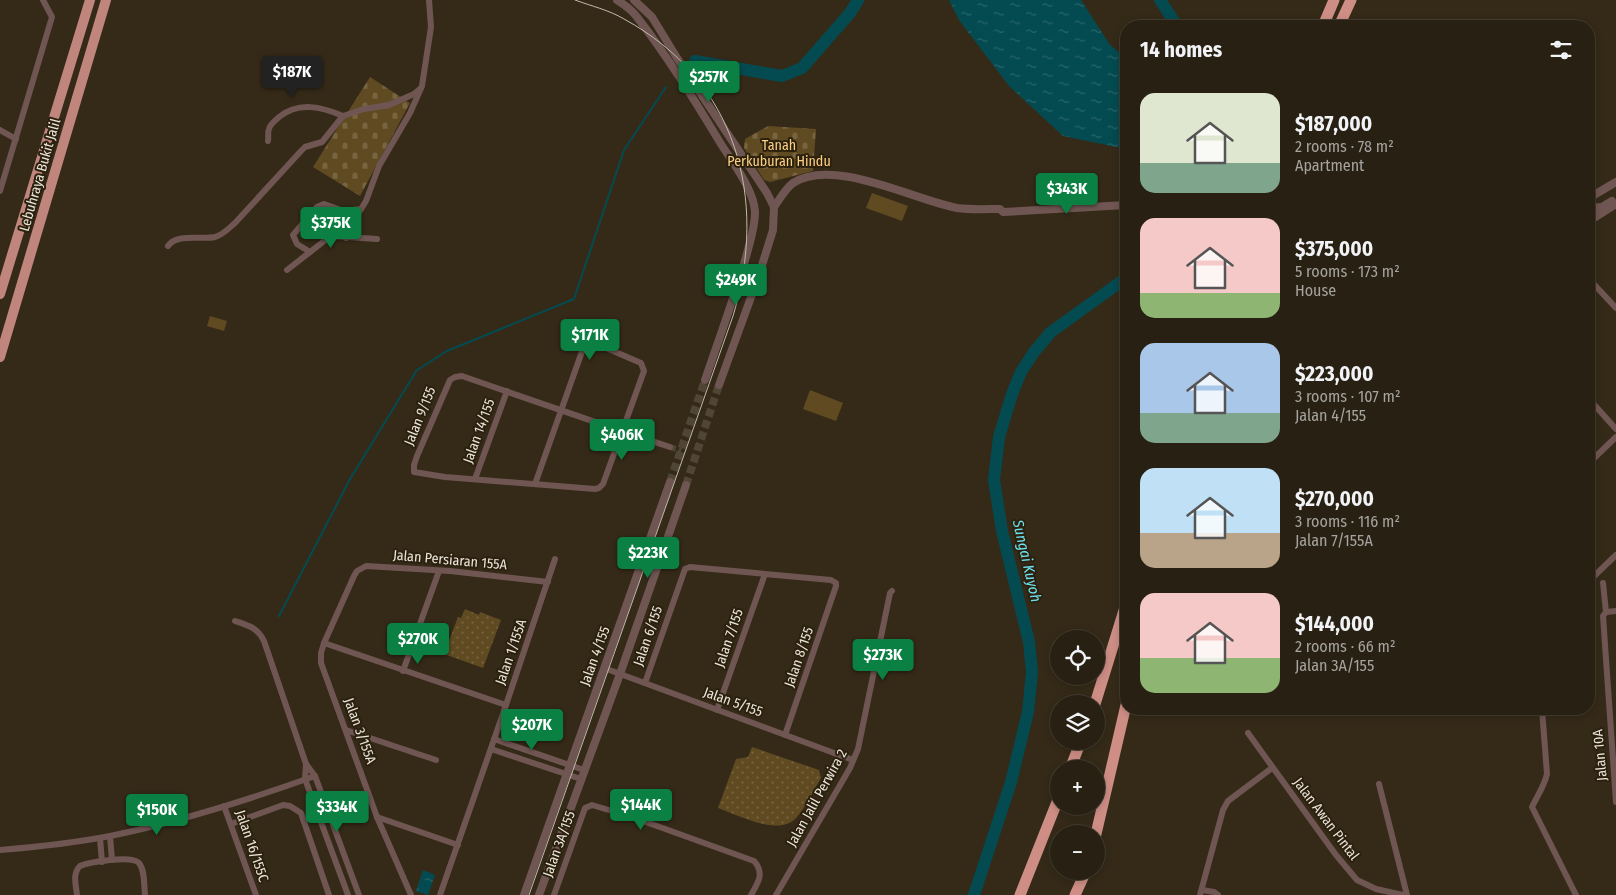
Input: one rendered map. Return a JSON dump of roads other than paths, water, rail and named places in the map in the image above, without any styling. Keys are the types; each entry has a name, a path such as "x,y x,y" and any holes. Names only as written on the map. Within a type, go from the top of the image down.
{"highway":[{"name":"Lebuhraya Bukit Jalil","path":"0,294 90,0"},
{"name":"Lebuhraya Bukit Jalil","path":"0,357 106,0"},
{"path":"1326,20 1334,0"},
{"path":"1342,20 1351,0"},
{"path":"1098,695 1120,623"},
{"path":"1098,825 1124,715"},
{"path":"1020,895 1052,815"},
{"path":"1075,895 1082,880"}],"street":[{"path":"0,191 52,17 43,0"},
{"path":"346,238 366,201 379,166 410,113 422,88 430,36 429,0"},
{"path":"617,0 637,16 663,54 719,140 752,198 755,212 753,228 738,286 705,380"},
{"path":"634,0 652,17 687,74 767,193 774,207 772,234 719,385"},
{"path":"168,246 174,241 214,237 235,224 305,147 322,142 343,116 359,110 389,105 414,94 422,88"},
{"path":"268,141 268,129 271,125 286,111 294,108 317,107 343,116"},
{"path":"0,130 16,139"},
{"path":"774,207 786,190 794,183 826,175 845,176 870,182 957,208 1004,209 1120,205"},
{"path":"1595,194 1616,182"},
{"path":"1595,208 1602,207 1616,199"},
{"path":"1004,209 1120,200"},
{"path":"310,252 297,244 293,235 317,207 324,204 344,211 361,209"},
{"path":"1595,217 1616,204"},
{"path":"287,270 332,236 377,239"},
{"path":"1595,285 1616,308"},
{"path":"535,484 585,343 588,341 608,347 637,360 643,366 644,371 622,431"},
{"name":"Jalan 9/155","path":"622,431 603,484 599,488 591,489 475,479 415,473 413,470 450,380 462,376 670,447"},
{"name":"Jalan 14/155","path":"475,479 507,392"},
{"path":"1595,406 1616,429"},
{"path":"1595,457 1616,437"},
{"name":"Jalan 4/155","path":"524,895 670,482"},
{"name":"Jalan 4/155","path":"539,895 620,674 686,485"},
{"path":"1595,575 1616,555"},
{"name":"Jalan 1/155A","path":"440,895 556,559"},
{"name":"Jalan Persiaran 155A","path":"354,576 357,571 366,566 548,582"},
{"name":"Jalan 6/155","path":"645,683 685,568 765,574"},
{"path":"403,671 439,571"},
{"name":"Jalan 8/155","path":"765,574 831,580 836,583 786,735"},
{"name":"Jalan 7/155","path":"717,710 765,574"},
{"name":"Jalan 3/155A","path":"354,576 320,653 321,664 377,817 411,895"},
{"name":"Jalan 10A","path":"1603,582 1616,802"},
{"name":"Jalan Jalil Perwira 2","path":"776,895 858,749 890,593 892,591"},
{"path":"1605,614 1616,611"},
{"path":"234,621 251,626 261,635 306,764 315,776 359,895"},
{"path":"324,643 506,706"},
{"name":"Jalan 5/155","path":"604,668 853,760"},
{"path":"1542,715 1547,774 1545,784 1537,794 1532,807 1576,895"},
{"path":"346,730 436,760"},
{"name":"Jalan Awan Pintal","path":"1248,732 1336,855 1357,880 1376,889 1405,895"},
{"path":"494,739 584,770"},
{"path":"491,749 581,779"},
{"path":"306,764 305,779 348,895"},
{"path":"1218,895 1214,892 1201,892 1223,810 1228,801 1272,768"},
{"path":"0,850 76,842 110,836 224,806 315,776"},
{"path":"1379,784 1405,895"},
{"path":"231,824 283,805 296,809 301,813 329,895"},
{"name":"Jalan 3A/155","path":"554,895 585,808 592,805 632,816 754,861 759,866 760,873 759,882 751,895"},
{"name":"Jalan 16/155C","path":"224,806 256,895"},
{"path":"377,817 458,845"},
{"path":"110,836 112,860"},
{"path":"100,838 102,862"},
{"path":"77,895 75,876 77,867 84,864 112,860 135,860 142,868 145,895"}],"water":[{"path":"949,0 1081,0 1110,45 1120,53 1120,148 1063,136 1009,86 959,20"},
{"path":"423,870 435,875 428,895 416,891"}],"waterway":[{"path":"695,61 782,76 802,68 850,13 858,0"},
{"name":"Sungai Kuyoh","path":"1160,0 1173,20"},
{"path":"279,616 350,479 417,370 447,351 574,299 624,150 666,87"},
{"name":"Sungai Kuyoh","path":"974,895 1011,782 1028,712 1032,672 1029,642 1002,531 994,480 999,437 1021,372 1034,352 1051,332 1120,282"}],"tunnel":[{"path":"670,482 705,380"},
{"path":"686,485 719,385"},
{"path":"670,447 681,451"}],"tram line":[{"path":"529,895 733,316 743,272 747,228 744,186 734,146 717,109 693,75 662,44 624,19 575,0"}],"park label":[{"name":"Tanah Perkuburan Hindu","path":"779,154"}]}
